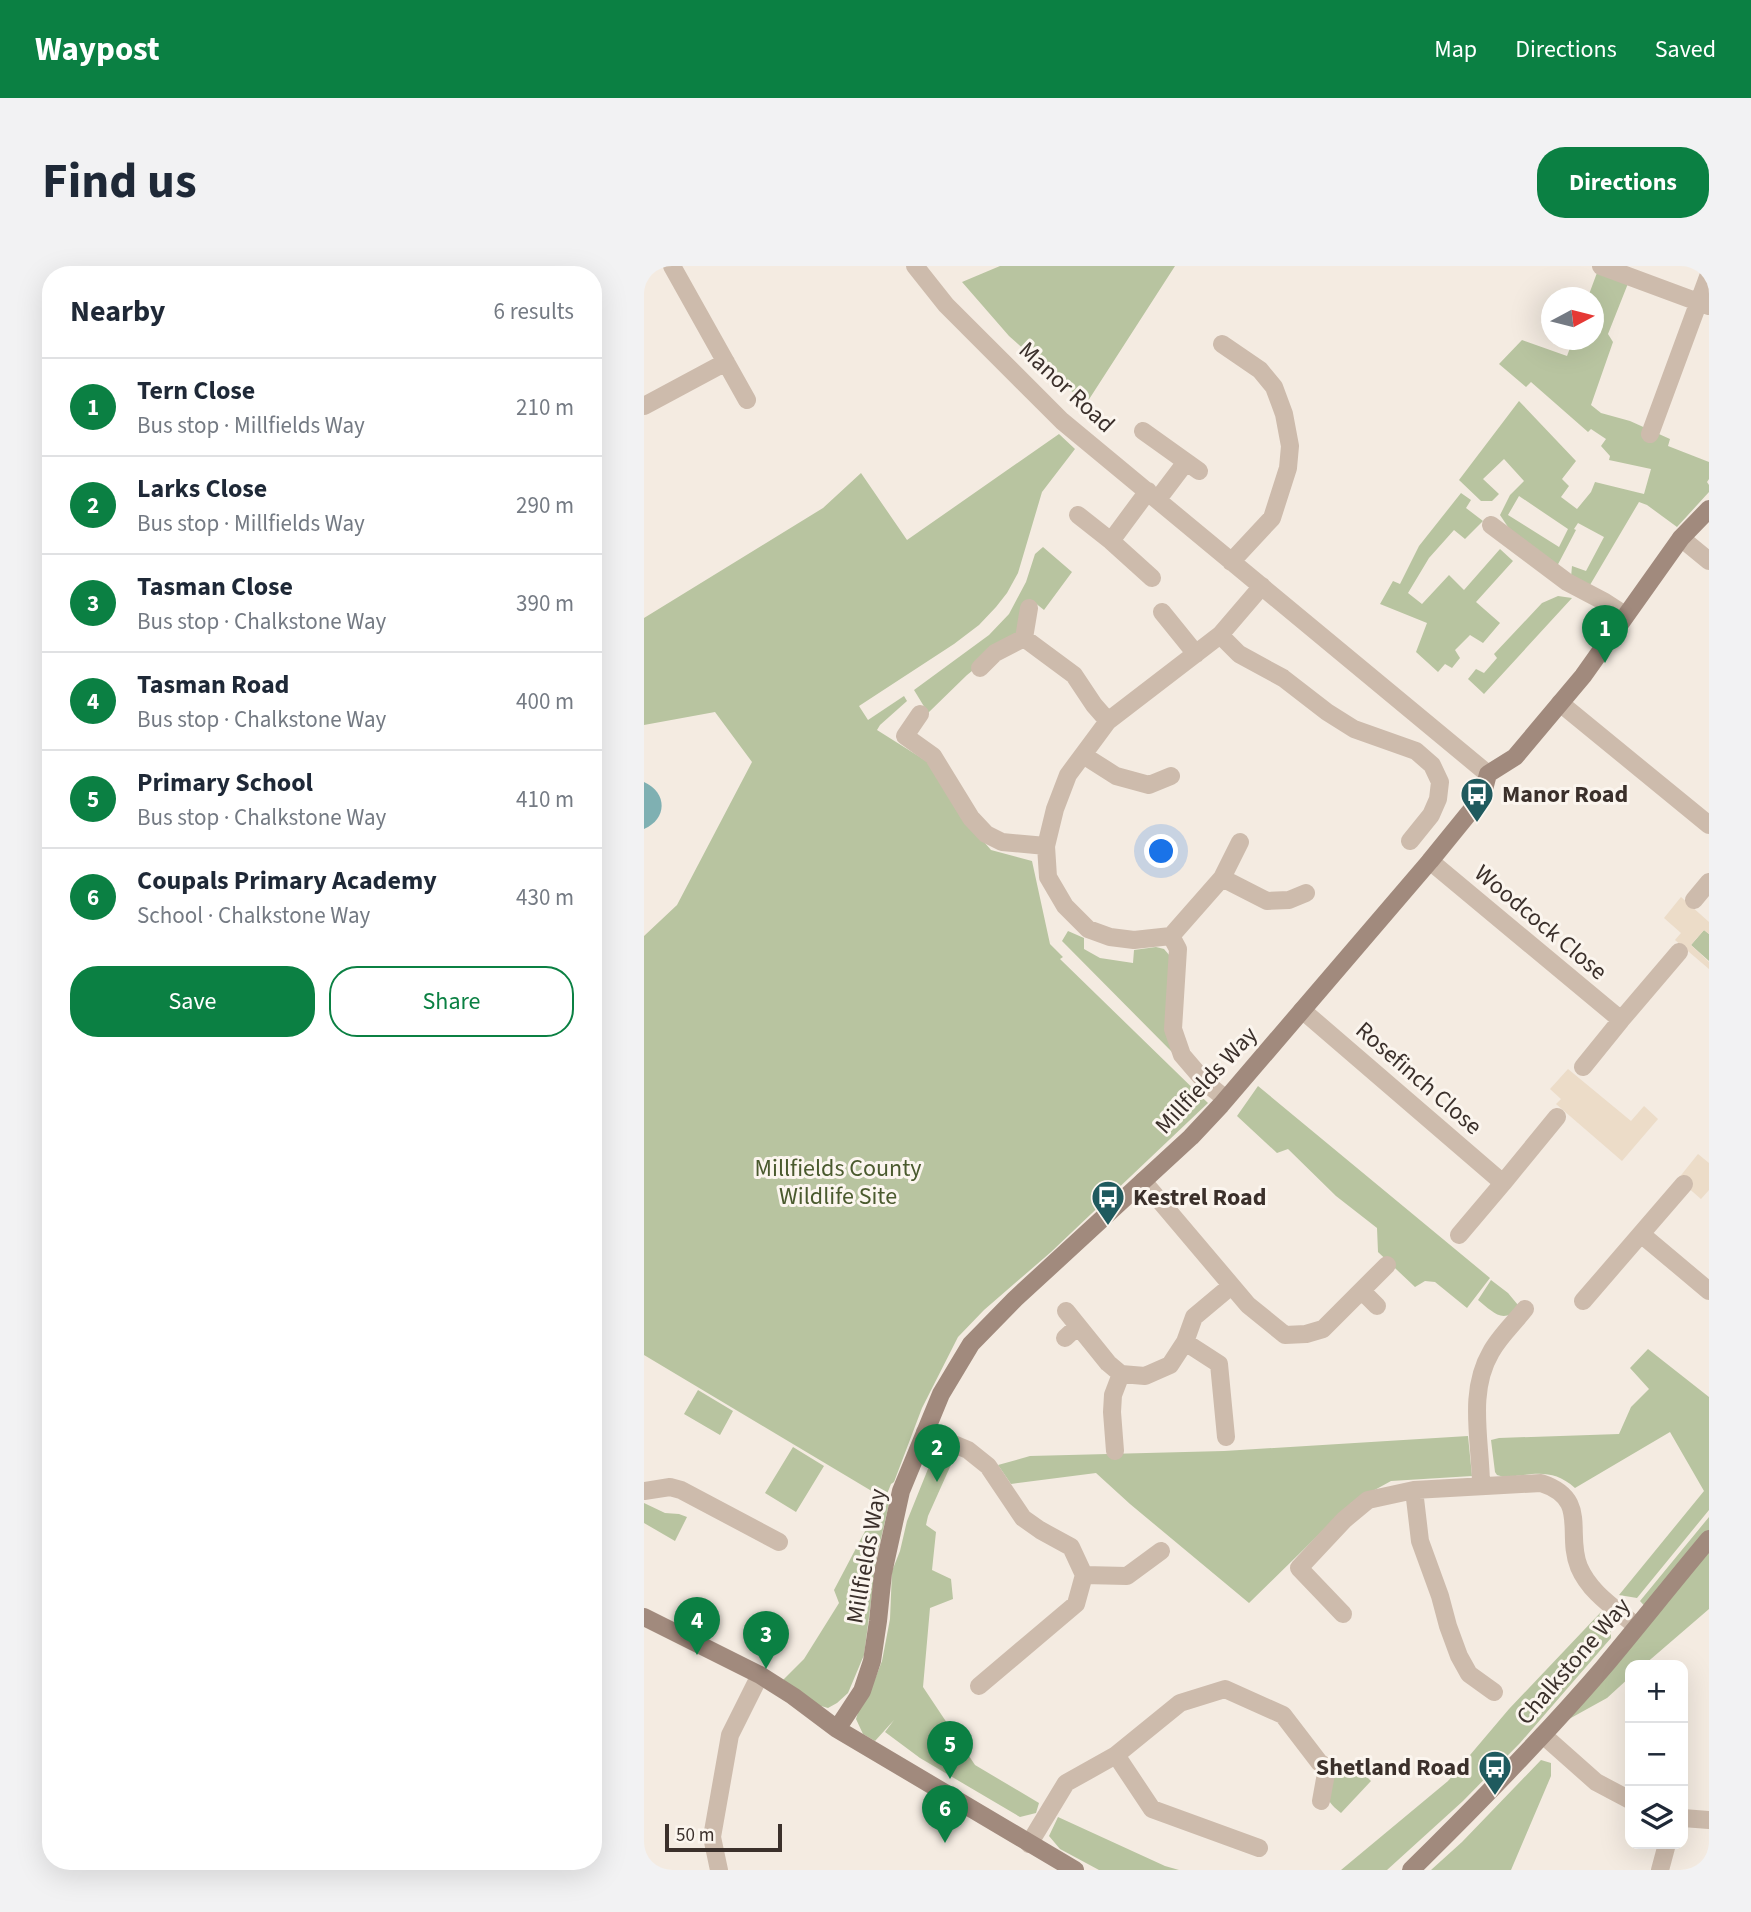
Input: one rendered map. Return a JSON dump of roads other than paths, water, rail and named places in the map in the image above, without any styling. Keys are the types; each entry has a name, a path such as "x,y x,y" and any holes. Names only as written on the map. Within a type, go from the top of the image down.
{"street":[{"path":"672,266 747,400"},
{"name":"Manor Road","path":"915,266 946,305 1062,421 1488,774"},
{"path":"1601,266 1704,304"},
{"path":"1650,434 1704,304 1709,274"},
{"path":"1222,344 1260,370 1274,387 1284,414 1290,446 1288,468 1272,518 1231,562"},
{"path":"644,406 726,362"},
{"path":"1111,541 1153,495 1192,466 1143,431"},
{"path":"1488,774 1515,757 1583,676 1681,538 1709,509"},
{"path":"1078,515 1152,578"},
{"path":"1491,525 1567,582 1625,615"},
{"path":"1681,538 1709,561"},
{"path":"1240,842 1222,878 1171,936 1133,940 1110,937 1088,929 1065,906 1048,877 1046,846 1055,809 1068,775 1108,721 1220,635 1262,586"},
{"path":"1024,638 1029,608"},
{"path":"1162,612 1196,654"},
{"path":"1220,635 1239,653 1283,678 1354,729 1416,751 1432,765 1440,782 1438,799 1431,815 1410,841"},
{"path":"980,668 995,653 1024,638"},
{"path":"1024,638 1074,675 1108,721"},
{"path":"1560,703 1709,825"},
{"path":"920,714 905,736 933,756 971,818 986,834 1002,842 1046,846"},
{"path":"1083,755 1116,776 1149,785 1171,776"},
{"name":"Millfields Way","path":"837,1729 862,1691 872,1661 883,1573 899,1498 941,1394 971,1344 1015,1299 1191,1137 1226,1099 1482,797 1488,774"},
{"name":"Woodcock Close","path":"1430,861 1621,1020"},
{"path":"1222,878 1267,901 1289,900 1306,893"},
{"path":"1694,900 1709,882"},
{"path":"1171,936 1178,949 1173,1029 1182,1055 1206,1083 1226,1099"},
{"path":"1583,1067 1679,952"},
{"name":"Rosefinch Close","path":"1302,1010 1503,1182"},
{"path":"1459,1235 1558,1117"},
{"path":"1143,1181 1248,1305 1285,1335 1306,1334 1323,1329 1387,1265"},
{"path":"1583,1301 1684,1184"},
{"path":"1641,1234 1709,1291"},
{"path":"1066,1311 1072,1332 1121,1374 1145,1376 1170,1365 1185,1342 1194,1317 1231,1286"},
{"path":"1362,1291 1377,1306"},
{"path":"1481,1486 1476,1407 1480,1377 1491,1351 1525,1309"},
{"path":"1185,1342 1219,1364 1226,1437"},
{"path":"1115,1451 1113,1395 1121,1374"},
{"path":"925,1432 968,1450 988,1466 1023,1518 1040,1531 1071,1547 1084,1575 1076,1604 979,1686"},
{"path":"1343,1614 1299,1568 1344,1520 1368,1500 1415,1490 1541,1483 1555,1488 1566,1497 1573,1513 1578,1565 1593,1590 1636,1626"},
{"path":"644,1491 670,1487 681,1490 779,1542"},
{"path":"1415,1490 1420,1541 1459,1656 1469,1674 1494,1692"},
{"name":"Chalkstone Way","path":"1411,1870 1464,1819 1543,1735 1709,1539"},
{"path":"1084,1575 1127,1576 1161,1551"},
{"path":"644,1617 760,1675 837,1729 1075,1870"},
{"path":"719,1870 712,1837 730,1735 760,1675"},
{"path":"1029,1844 1066,1783 1116,1755 1180,1703 1226,1689 1283,1715 1318,1762 1327,1768 1321,1801"},
{"path":"1543,1735 1596,1782 1625,1797"},
{"path":"1116,1755 1152,1809 1259,1848"},
{"path":"1688,1818 1709,1820"},
{"path":"1660,1870 1666,1849"}],"water":[{"path":"644,782 657,793 662,806 657,819 644,829"}],"place":[{"name":"Tern Close","path":"1605,663"},
{"name":"Manor Road","path":"1477,824"},
{"name":"Kestrel Road","path":"1108,1227"},
{"name":"Larks Close","path":"937,1482"},
{"name":"Tasman Road","path":"697,1655"},
{"name":"Tasman Close","path":"766,1669"},
{"name":"Primary School","path":"950,1779"},
{"name":"Shetland Road","path":"1495,1797"},
{"name":"Coupals Primary Academy","path":"945,1843"}],"park label":[{"name":"Millfields County Wildlife Site","path":"838,1182"}]}
